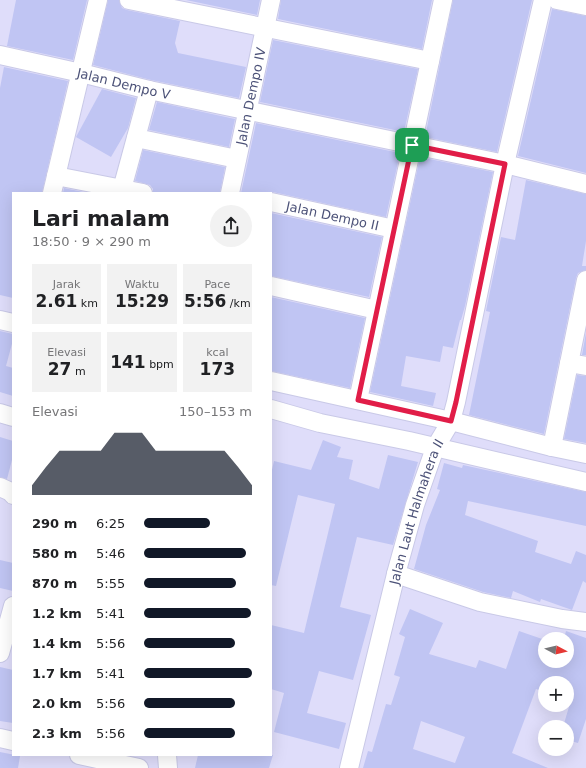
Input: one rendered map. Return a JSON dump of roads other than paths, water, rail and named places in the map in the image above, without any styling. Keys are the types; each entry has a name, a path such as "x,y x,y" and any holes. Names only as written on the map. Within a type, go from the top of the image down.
{"street":[{"path":"98,0 54,184 122,189 138,192"},
{"path":"129,0 430,61"},
{"name":"Jalan Dempo IV","path":"230,192 271,0"},
{"path":"358,400 443,0"},
{"name":"Jalan Laut Halmahera II","path":"349,768 396,574 415,505 435,448 451,421 456,402 505,164 543,0"},
{"path":"557,0 586,6"},
{"name":"Jalan Dempo V","path":"0,56 81,73 149,90 505,164 586,184"},
{"path":"122,189 149,90"},
{"path":"136,138 237,159"},
{"name":"Jalan Dempo II","path":"272,202 394,229"},
{"path":"552,447 578,364 586,280"},
{"path":"272,286 377,310"},
{"path":"0,320 12,322"},
{"path":"272,381 451,421 552,447 586,454"},
{"path":"272,409 320,423 409,441 586,482"},
{"path":"0,413 12,417"},
{"path":"0,487 12,494"},
{"path":"396,574 480,602 562,619 586,622"},
{"path":"0,653 12,610"},
{"path":"0,657 12,660"},
{"path":"0,738 12,740"},
{"path":"84,756 139,768"},
{"path":"166,756 168,768"}]}
